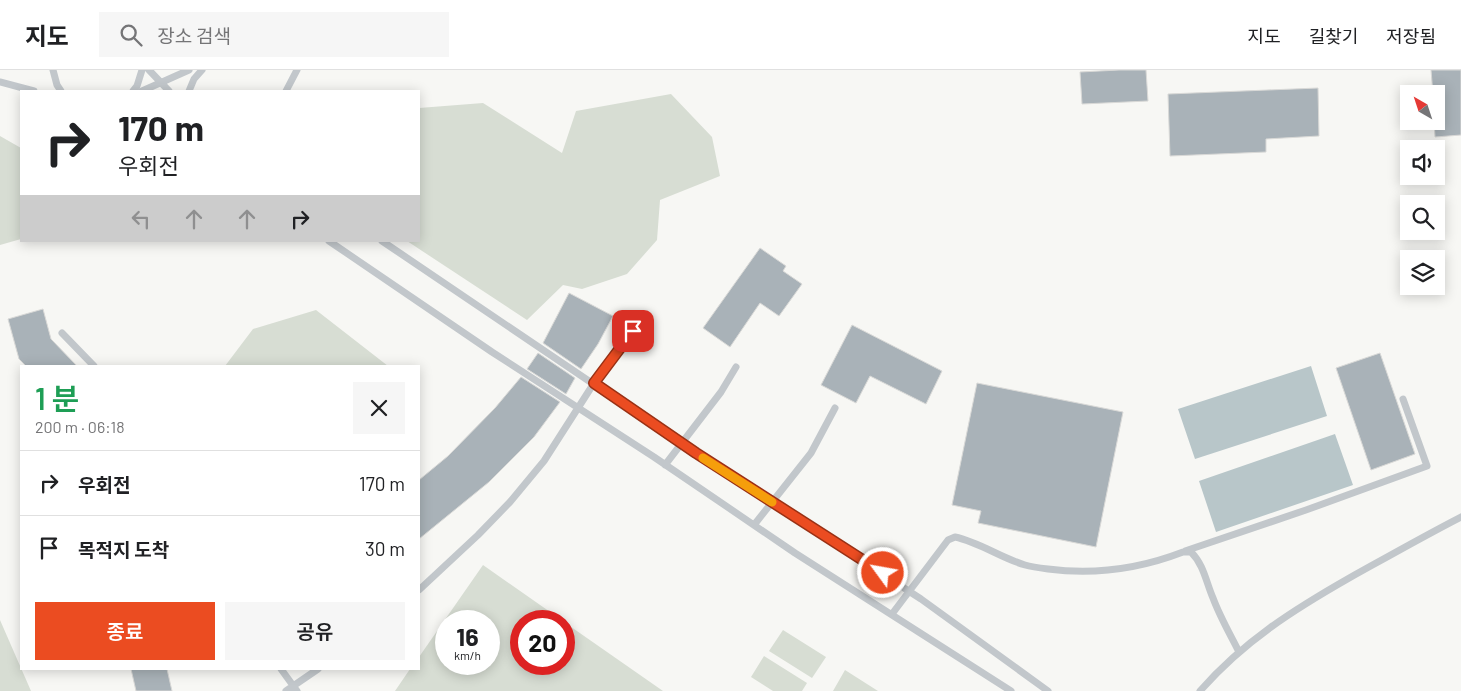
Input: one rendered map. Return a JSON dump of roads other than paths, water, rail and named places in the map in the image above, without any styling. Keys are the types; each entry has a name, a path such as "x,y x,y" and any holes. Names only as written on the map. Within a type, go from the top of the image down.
{"lane":[{"path":"53,70 60,90"},
{"path":"135,90 138,86 142,70"},
{"path":"149,70 168,90"},
{"path":"144,90 189,70"},
{"path":"189,90 202,70"},
{"path":"287,90 297,70"},
{"path":"0,82 30,90"},
{"path":"330,242 795,553 1011,691"},
{"path":"383,242 682,444 910,591 1048,691"},
{"path":"420,589 510,502 544,461 594,383 633,331"},
{"path":"62,333 93,365"},
{"path":"665,465 721,392 736,367"},
{"path":"892,614 948,540 955,537 964,539 1026,566 1064,571 1092,572 1123,569 1182,552 1306,510 1427,466 1403,399"},
{"path":"754,525 811,453 835,408"},
{"path":"1200,691 1238,652 1272,625 1299,607 1461,517"},
{"path":"1182,552 1191,552 1198,559 1212,598 1238,652"},
{"path":"282,670 295,688"},
{"path":"286,691 295,688 317,670"}]}
